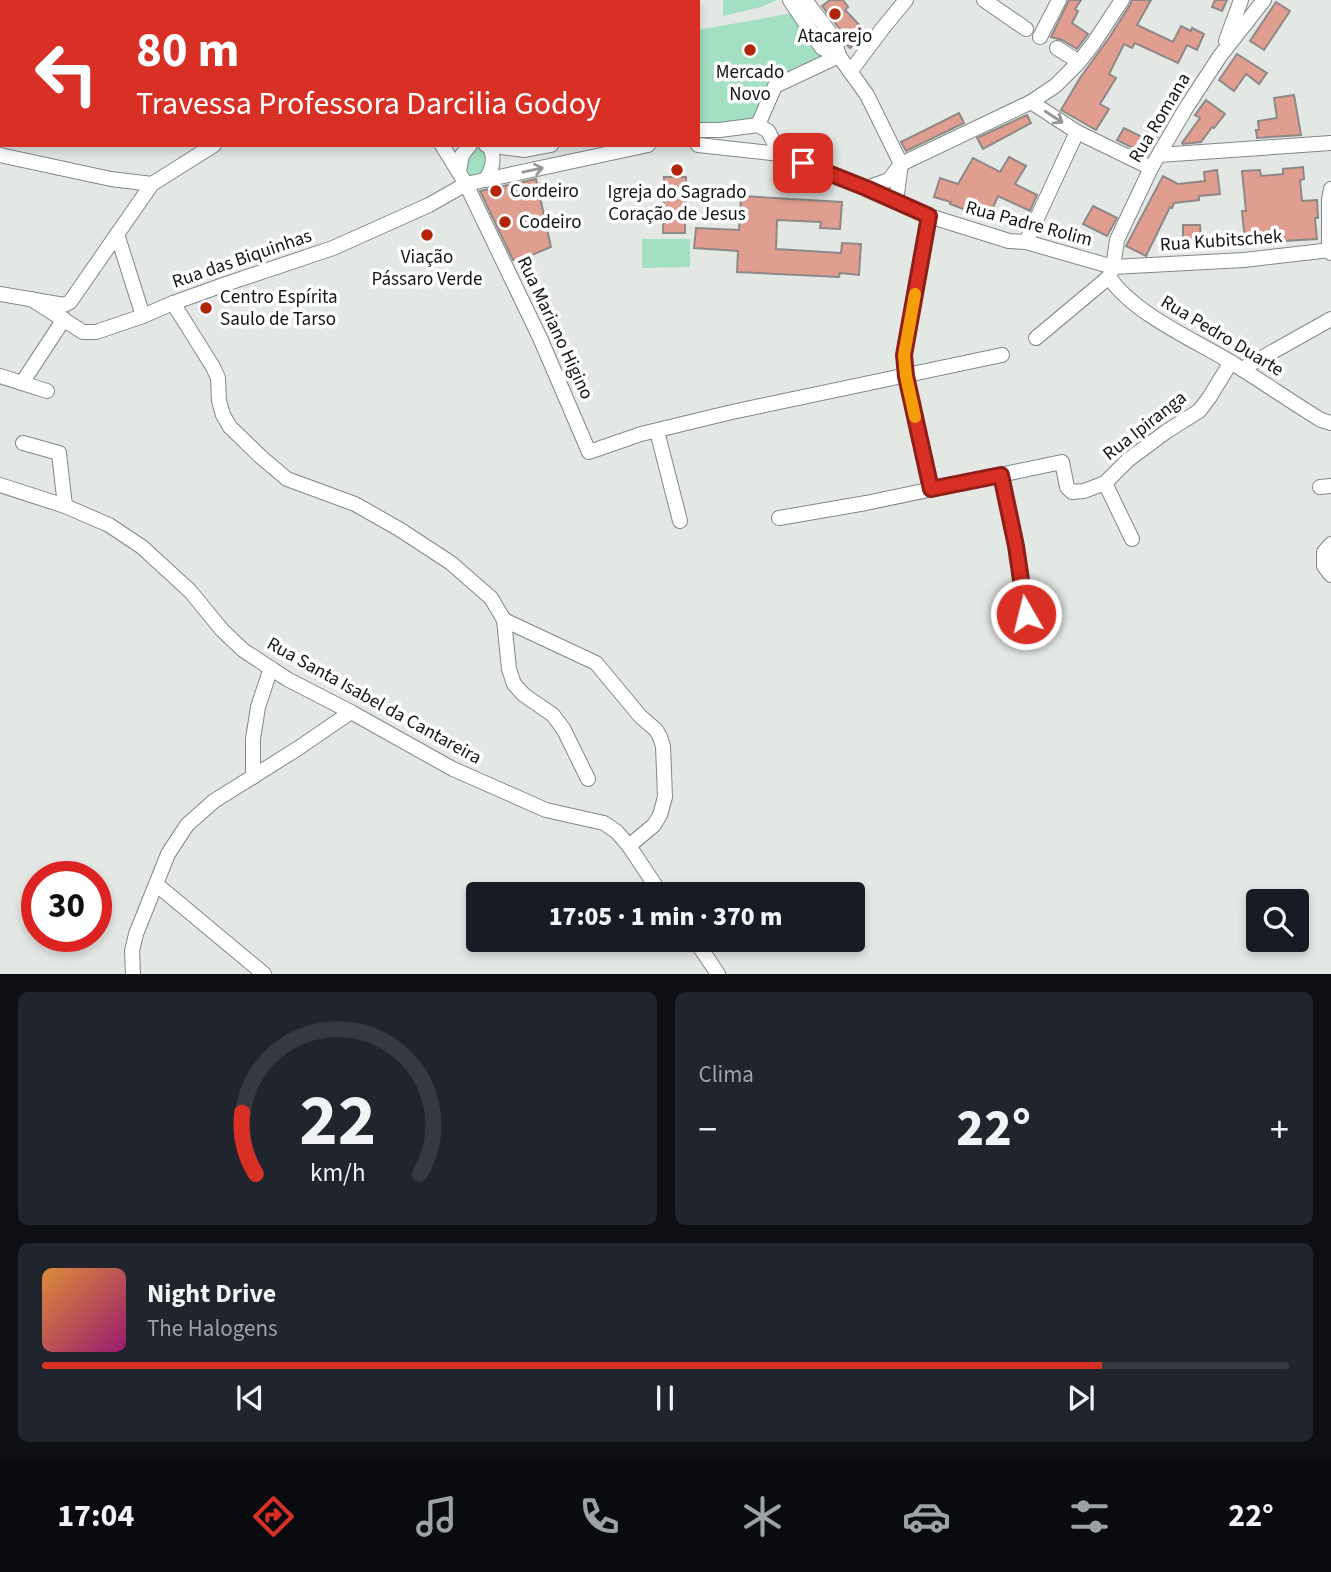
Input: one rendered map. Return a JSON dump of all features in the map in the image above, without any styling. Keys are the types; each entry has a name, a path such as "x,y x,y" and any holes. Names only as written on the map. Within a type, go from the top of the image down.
{"street":[{"path":"790,0 822,48 839,56"},
{"path":"805,0 834,38 839,56 867,95 901,164 896,201"},
{"path":"850,72 906,0"},
{"path":"984,0 1026,29"},
{"path":"1040,37 1059,0"},
{"path":"866,188 889,180 901,164 1031,102 1055,86 1079,62 1122,0"},
{"path":"1220,56 1241,0"},
{"name":"Rua Romana","path":"1111,272 1117,240 1151,168 1220,56 1264,0"},
{"path":"1056,48 1079,62"},
{"path":"750,150 747,131 755,125 775,86 839,56"},
{"path":"1031,102 1077,132 1151,168"},
{"path":"700,131 755,125 768,131 780,154"},
{"path":"1026,242 1077,132"},
{"path":"1159,155 1331,143"},
{"name":"Rua Padre Rolim","path":"700,145 780,154 929,216 1009,241 1026,242 1111,272"},
{"path":"0,294 64,304 70,302 152,184 211,147"},
{"name":"Rua Mariano Higino","path":"443,147 463,177 540,338 589,452 657,431"},
{"path":"463,177 462,155 468,147"},
{"path":"485,180 491,173 493,164 493,155 489,147"},
{"path":"497,147 525,150 541,147"},
{"name":"Rua das Biquinhas","path":"31,299 83,332 96,332 333,248 429,205 463,177 485,180 639,147"},
{"path":"0,155 111,179 152,184"},
{"path":"1330,251 1331,189"},
{"path":"929,216 904,355 906,376 931,489"},
{"path":"117,234 143,316"},
{"name":"Rua Kubitschek","path":"1111,272 1330,251"},
{"path":"1036,338 1111,272"},
{"name":"Rua Pedro Duarte","path":"1111,272 1117,289 1141,310 1328,420"},
{"path":"173,303 218,378 223,415 230,427 261,457 287,479 355,504 399,529 451,563 491,598 504,620 509,669 514,684 524,695 553,715 564,730 589,779"},
{"path":"22,383 64,319"},
{"path":"1236,366 1331,319"},
{"path":"680,521 657,431 732,412 1002,355"},
{"name":"Rua Ipiranga","path":"1105,483 1138,453 1199,411 1236,366"},
{"path":"0,376 47,391"},
{"path":"23,443 59,453 65,506"},
{"path":"779,518 866,503 1062,462 1067,487 1072,492 1084,491 1105,483 1132,539"},
{"path":"1001,475 1016,546 1026,614"},
{"name":"Rua Santa Isabel da Cantareira","path":"0,485 65,506 109,525 142,547 190,591 222,630 243,650 287,679 453,769 547,810 604,823 617,832 629,846 653,882"},
{"path":"1331,544 1324,552 1324,566 1331,575"},
{"path":"504,620 596,663 660,737 663,746 664,797 660,815 654,825 629,846"},
{"path":"253,777 253,738 258,707 271,668"},
{"path":"133,974 132,951 136,934 168,854 187,825 214,802 351,712"},
{"path":"156,884 264,974"},
{"path":"703,952 718,974"}],"green space":[{"path":"723,0 777,0 761,7 723,16"},
{"path":"793,13 822,56 772,82 753,121 700,125 700,30"},
{"path":"475,147 488,149 490,170 467,181 461,163"},
{"path":"642,239 690,239 690,267 642,268"}],"building":[{"path":"830,0 843,0 848,7 845,10 866,32 850,48 845,43 842,32 822,6"},
{"path":"1069,0 1081,0 1075,9 1078,11 1072,23 1088,34 1077,49 1051,37"},
{"path":"1132,0 1151,0 1137,25 1173,42 1181,26 1204,34 1197,50 1187,45 1178,63 1135,43 1132,48 1124,44 1109,74 1116,78 1100,104 1109,109 1096,130 1061,110"},
{"path":"1215,0 1227,0 1222,11 1212,7"},
{"path":"1276,2 1290,11 1264,50 1250,41"},
{"path":"1237,54 1267,73 1259,84 1246,74 1234,91 1219,80"},
{"path":"1294,95 1301,135 1257,138 1258,121 1277,118 1274,98"},
{"path":"1206,100 1225,114 1201,142 1183,144 1200,118 1195,115"},
{"path":"959,113 964,123 906,151 901,142"},
{"path":"1027,115 1031,123 983,149 977,138"},
{"path":"1154,120 1164,126 1147,155 1117,140 1124,128 1144,138"},
{"path":"1009,157 1026,166 1015,184 1037,195 1030,211 998,196 988,219 934,197 940,178 958,184 973,158 1000,172"},
{"path":"1303,167 1304,179 1300,180 1302,201 1317,200 1317,239 1245,241 1242,211 1246,211 1242,171 1260,170 1261,176 1283,174 1283,169"},
{"path":"1217,170 1220,194 1174,203 1146,256 1126,246 1163,176 1178,184 1205,181 1204,172"},
{"path":"664,177 686,177 685,233 663,233"},
{"path":"536,179 551,247 513,260 480,191"},
{"path":"741,196 842,202 840,229 820,228 821,222 777,220 776,249 841,253 842,243 861,244 859,275 840,273 839,277 737,272 738,251 694,248 696,228 739,230"},
{"path":"1093,206 1117,218 1107,236 1083,224"},
{"path":"1183,225 1200,225 1201,241 1183,242"}],"slow traffic":[{"path":"915,294 904,355 915,417"}],"place":[{"name":"Atacarejo","path":"835,14"},
{"name":"Mercado Novo","path":"750,50"},
{"name":"Igreja do Sagrado Coração de Jesus","path":"677,170"},
{"name":"Cordeiro","path":"496,191"},
{"name":"Codeiro","path":"505,222"},
{"name":"Viação Pássaro Verde","path":"427,235"},
{"name":"Centro Espírita Saulo de Tarso","path":"206,308"}],"route":[{"path":"803,163 929,216 904,355 906,376 931,489 1001,475 1016,546 1026,614"}]}
